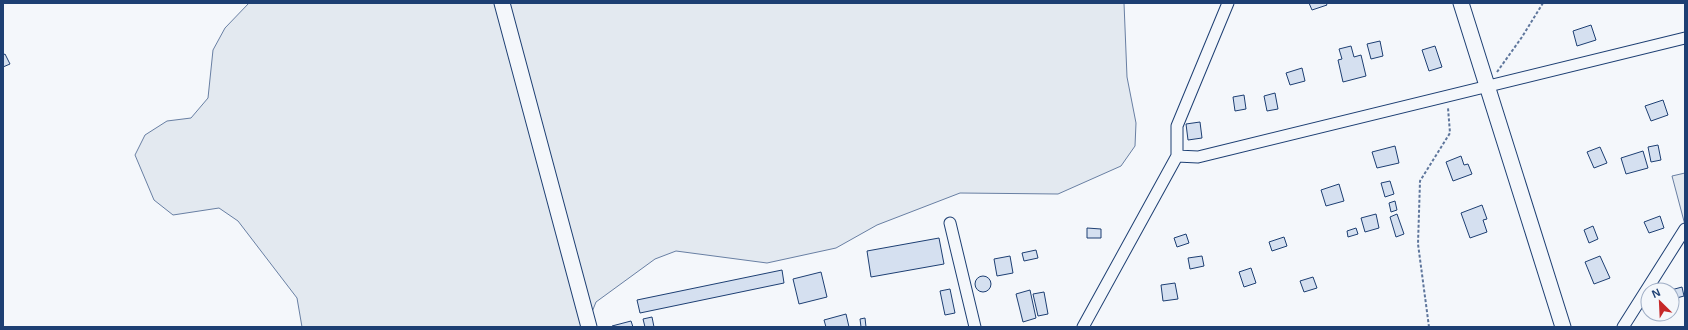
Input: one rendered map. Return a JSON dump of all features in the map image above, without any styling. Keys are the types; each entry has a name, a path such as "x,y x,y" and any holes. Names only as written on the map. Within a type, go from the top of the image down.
{"street":[{"path":"502,3 589,327"},
{"path":"1083,327 1177,156 1177,126 1228,3"},
{"path":"1461,3 1563,327"},
{"path":"1177,156 1198,157 1685,38"},
{"path":"950,223 975,327"},
{"path":"1623,327 1685,229"}],"path":[{"path":"1487,86 1522,37 1543,3"},
{"path":"1429,327 1418,244 1420,181 1450,133 1447,96"}],"shaded area":[{"path":"249,3 1124,3 1127,77 1136,123 1135,146 1121,166 1058,194 960,193 877,225 836,248 767,263 676,251 655,259 596,302 586,327 302,327 297,298 238,221 219,208 173,215 154,200 135,155 145,135 167,121 191,118 208,98 213,50 225,28"},
{"path":"1685,173 1685,225 1672,176"}],"building":[{"path":"1309,3 1326,3 1327,5 1312,10"},
{"path":"1591,25 1596,40 1577,46 1573,31"},
{"path":"1380,41 1383,56 1371,59 1367,44"},
{"path":"1351,46 1354,57 1361,55 1366,76 1343,82 1338,60 1342,59 1339,49"},
{"path":"1435,46 1442,67 1429,71 1422,50"},
{"path":"5,54 10,64 3,67 3,55"},
{"path":"1302,68 1305,81 1290,85 1286,73"},
{"path":"1275,93 1278,109 1267,111 1264,96"},
{"path":"1244,95 1246,109 1235,111 1233,97"},
{"path":"1663,100 1668,115 1651,121 1645,106"},
{"path":"1200,122 1202,138 1188,140 1186,124"},
{"path":"1658,145 1661,160 1651,162 1648,147"},
{"path":"1395,146 1399,163 1377,168 1372,152"},
{"path":"1600,147 1607,163 1594,168 1587,152"},
{"path":"1643,151 1648,168 1626,174 1621,158"},
{"path":"1461,156 1464,165 1468,164 1472,174 1453,181 1446,162"},
{"path":"1390,181 1394,194 1385,197 1381,183"},
{"path":"1339,184 1344,201 1326,206 1321,190"},
{"path":"1395,201 1397,210 1391,212 1389,203"},
{"path":"1482,205 1487,219 1483,220 1487,232 1470,238 1461,213"},
{"path":"1376,214 1379,228 1365,232 1361,218"},
{"path":"1397,214 1404,234 1396,237 1390,217"},
{"path":"1660,216 1664,228 1649,233 1644,222"},
{"path":"1593,226 1598,239 1589,243 1584,230"},
{"path":"1087,228 1101,229 1101,238 1087,238"},
{"path":"1356,228 1358,234 1348,237 1347,231"},
{"path":"1186,234 1189,243 1177,247 1174,238"},
{"path":"1284,237 1287,246 1272,251 1269,242"},
{"path":"939,238 944,264 871,277 867,251"},
{"path":"1036,250 1038,258 1024,261 1022,253"},
{"path":"1010,256 1013,273 997,276 994,259"},
{"path":"1202,256 1204,266 1190,269 1188,258"},
{"path":"1600,256 1610,278 1594,284 1585,262"},
{"path":"1251,268 1256,283 1244,287 1239,272"},
{"path":"782,270 784,283 640,313 637,300"},
{"path":"821,272 827,297 799,304 793,279"},
{"path":"983,276 989,278 991,284 989,290 983,292 977,290 975,284 977,278"},
{"path":"1313,277 1317,288 1304,292 1300,281"},
{"path":"1175,283 1178,299 1163,301 1161,285"},
{"path":"1682,287 1684,296 1680,297 1680,288"},
{"path":"950,289 955,313 945,315 940,291"},
{"path":"1030,290 1036,318 1023,322 1016,294"},
{"path":"1044,292 1048,314 1038,316 1033,294"},
{"path":"846,314 849,327 826,327 824,320"},
{"path":"652,317 654,327 645,327 643,319"},
{"path":"865,318 866,327 861,327 860,319"},
{"path":"631,321 633,327 612,327 612,326"}]}
